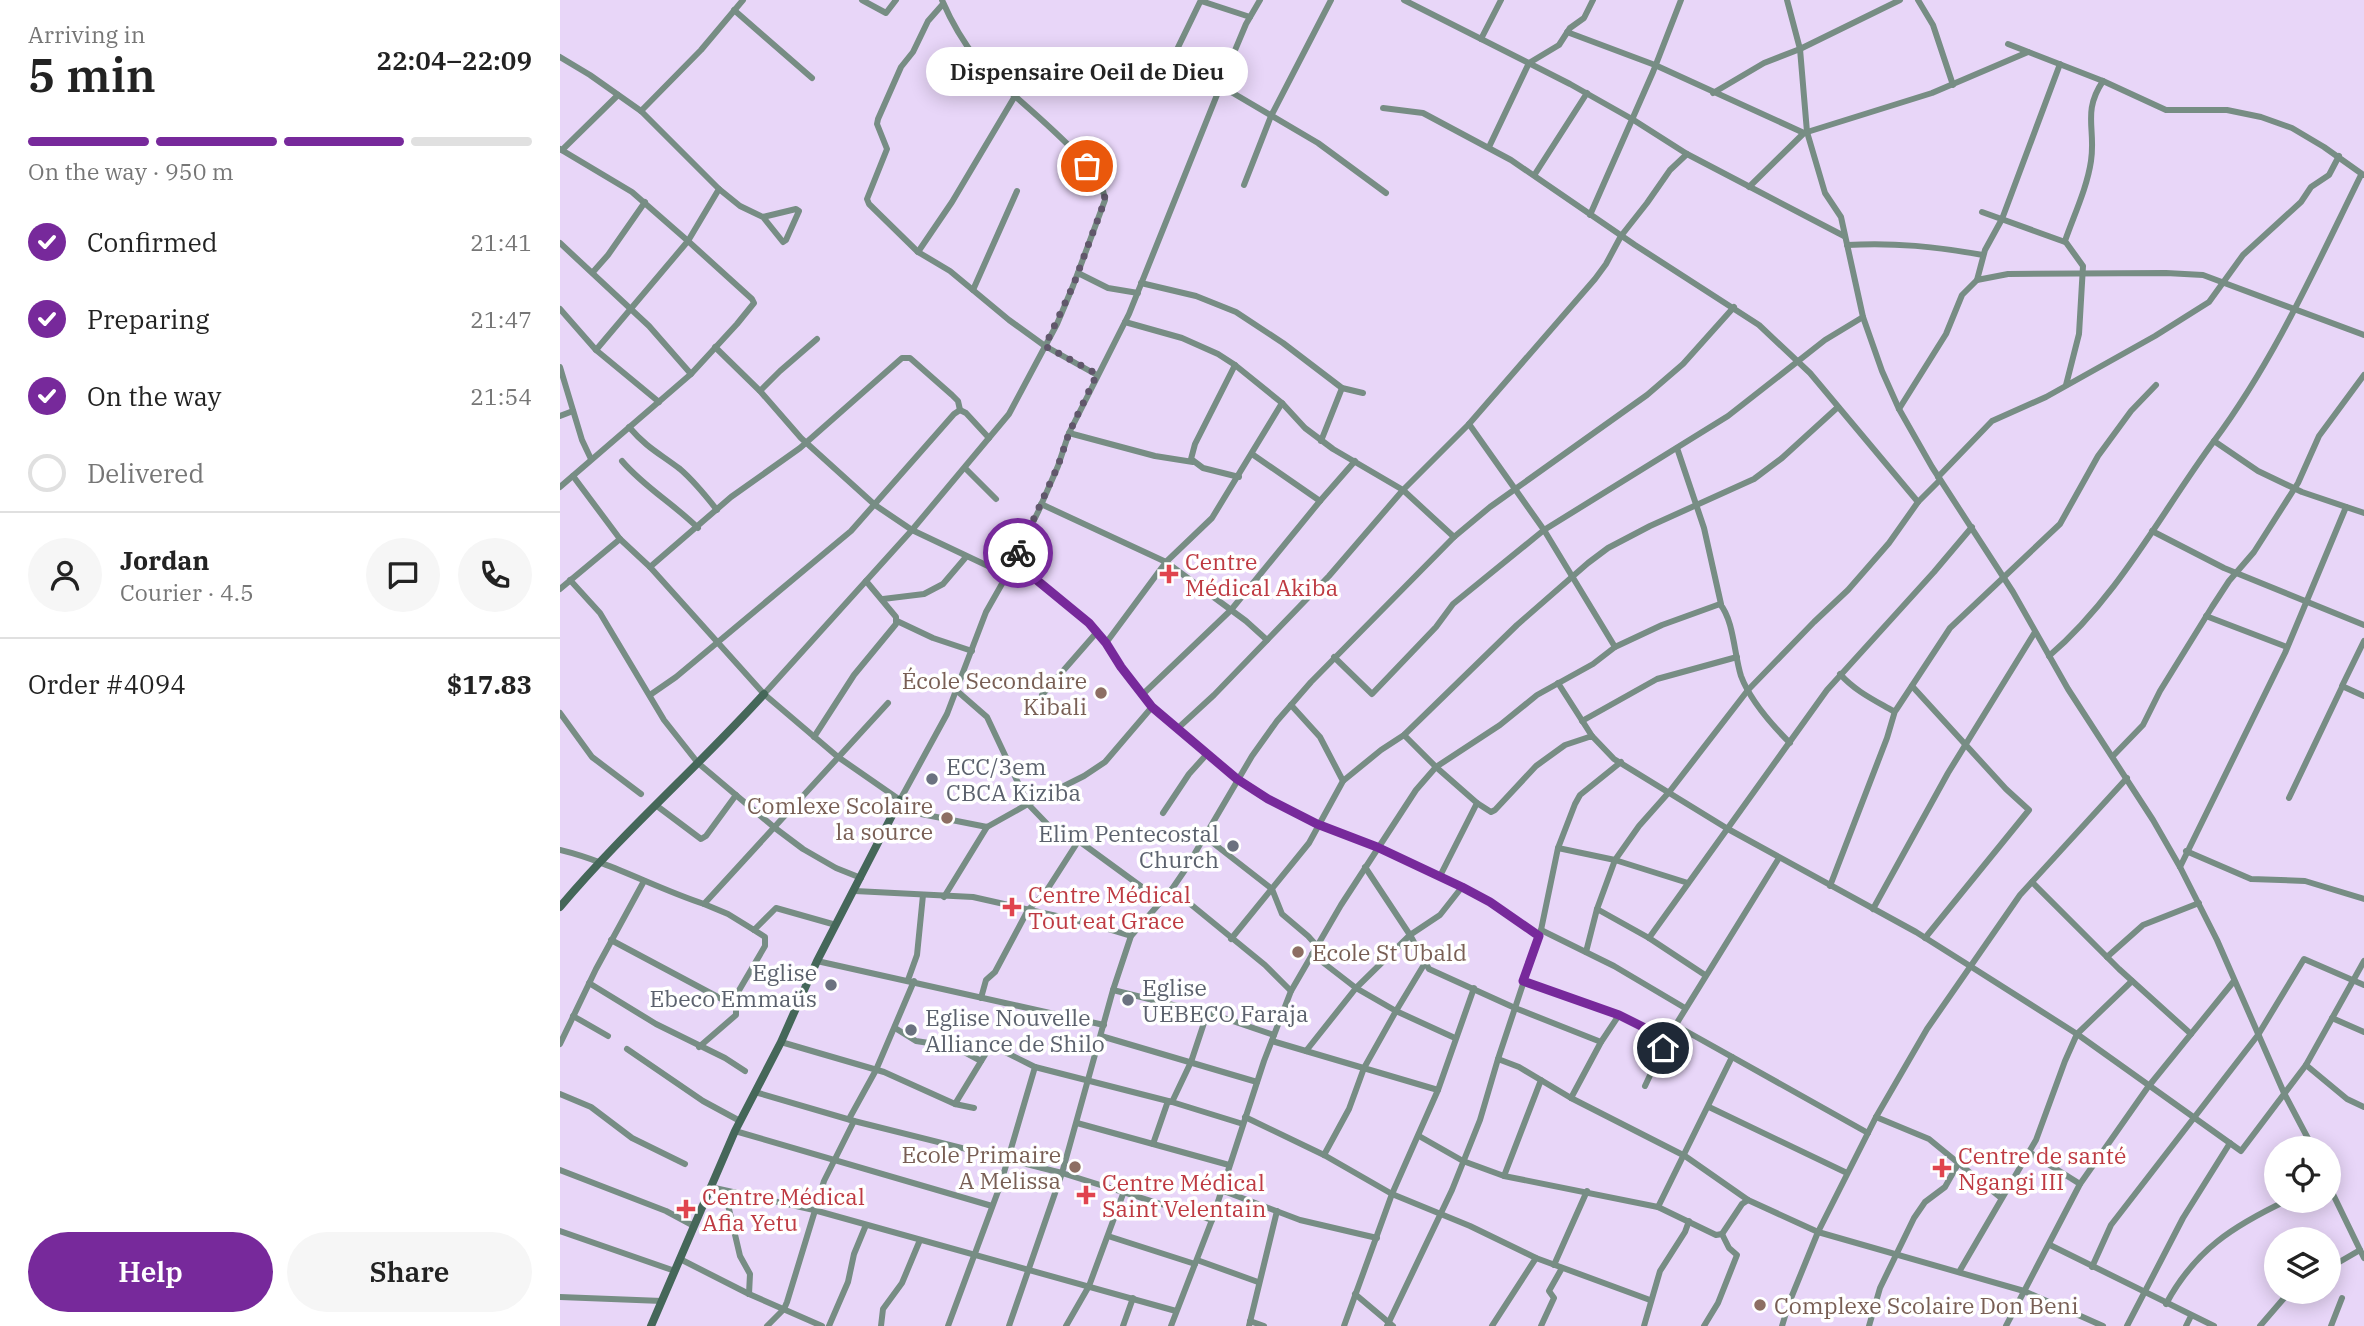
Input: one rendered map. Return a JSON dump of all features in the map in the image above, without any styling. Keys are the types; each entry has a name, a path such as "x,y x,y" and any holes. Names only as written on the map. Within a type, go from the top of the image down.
{"street":[{"path":"641,111 701,50 743,0"},
{"path":"862,0 886,13 896,0"},
{"path":"1168,68 1201,0 1250,18"},
{"path":"651,1326 735,1131 817,961 940,729 986,611 1016,558 1069,433 1138,293 1250,18 1260,0"},
{"path":"1244,185 1271,116 1331,0"},
{"path":"1404,0 1587,93 1687,154 1844,236"},
{"path":"1481,39 1501,0"},
{"path":"1489,147 1529,63 1559,46 1567,32 1584,18 1593,0"},
{"path":"1590,215 1681,0"},
{"path":"1787,0 1800,49 1805,133 1824,189 1841,217 1863,317 1899,409 2180,867 2199,902 2284,1093 2307,1136"},
{"path":"1713,93 1764,63 1800,49 1900,0"},
{"path":"1918,0 1933,25 1953,85"},
{"path":"560,907 599,861 657,806 764,694 965,468 1009,414 1045,346 1078,273 1100,217 1105,200 1104,191 1087,166 978,61 943,2 928,21 913,52 901,67 878,119 877,124 887,149 867,199 918,252 950,271 1045,346 1097,374"},
{"path":"734,10 812,78"},
{"path":"1567,32 1655,65 1805,133"},
{"path":"2008,44 2166,110 2227,110 2261,117 2297,131 2363,174 2327,240 2296,309 2244,401 2092,613 2078,630 2049,656"},
{"path":"1749,187 1805,133 1953,85 2028,52"},
{"path":"560,57 641,111 719,189 740,206 762,217 783,242 799,211 796,209 762,217"},
{"path":"1899,409 1946,334 1960,297 1977,280 1983,255 2002,219 2060,64"},
{"path":"2065,242 2091,164 2090,106 2102,81"},
{"path":"1222,86 1318,143 1386,193"},
{"path":"1535,174 1587,93"},
{"path":"560,487 691,374 754,303 645,202 561,149 618,95"},
{"path":"918,252 1015,96"},
{"path":"1383,108 1423,113 1489,147 1535,174 1621,236 1759,325 1798,361 1918,502"},
{"path":"1177,729 1268,640 1329,576 1403,490 1469,424 1595,279 1621,236 1670,170 1687,154"},
{"path":"1586,952 1597,909 1615,860 1639,826 1670,792 1748,690 1848,590 1889,543 1918,502 1991,422 2066,385 2208,302 2243,255 2301,202 2311,187 2329,175 2339,156"},
{"path":"596,350 629,307 688,241 719,189"},
{"path":"972,290 1017,191"},
{"path":"593,272 645,202"},
{"path":"1982,212 2065,242 2082,263 2078,334 2066,385"},
{"path":"560,243 659,336 691,374"},
{"path":"1847,245 1924,245 1983,255"},
{"path":"1078,273 1108,288 1138,293"},
{"path":"1977,280 2015,273 2203,275 2364,335"},
{"path":"1141,283 1196,296 1236,312 1283,343 1342,388 1363,393"},
{"path":"1009,1326 1062,1173 1113,990 1131,936 1172,889 1237,779 1277,721 1334,657 1454,537 1612,422 1680,368 1734,307"},
{"path":"560,309 596,350 659,402"},
{"path":"1334,657 1372,694 1427,636 1452,604 1544,530 1756,397 1798,361 1863,317"},
{"path":"1125,322 1182,338 1235,365 1282,403 1321,441 1403,490 1454,537"},
{"path":"760,391 817,339"},
{"path":"715,347 760,391 806,443 875,505 912,530 1007,575"},
{"path":"650,567 731,497 806,443 902,358 910,358 958,401 960,410 989,438"},
{"path":"1193,462 1191,454 1195,444 1235,365"},
{"path":"560,367 582,440 591,459"},
{"path":"2113,756 2143,725 2160,691 2206,616 2254,552 2294,488 2319,436 2364,375"},
{"path":"1830,886 1895,711 1950,628 2060,524 2098,456 2131,411 2156,385"},
{"path":"1321,441 1342,388"},
{"path":"1106,643 1166,562 1212,518 1282,403"},
{"path":"1231,939 1308,843 1343,781 1404,735 1517,625 1608,548 1754,479 1782,458 1838,407"},
{"path":"650,695 676,677 851,531 960,410"},
{"path":"560,416 573,411"},
{"path":"1469,424 1544,530 1615,647"},
{"path":"629,427 646,447 680,470 717,510"},
{"path":"1069,433 1155,456 1193,462 1203,468 1238,477"},
{"path":"2214,441 2258,471 2294,488 2364,513"},
{"path":"1677,448 1707,542 1721,604 1748,690 1790,743"},
{"path":"1252,454 1320,501"},
{"path":"622,461 648,487 682,512 698,528"},
{"path":"1142,695 1231,610 1355,461"},
{"path":"965,468 996,499"},
{"path":"573,475 620,539 650,567 764,694 838,757 900,800"},
{"path":"1041,504 1166,562 1268,640"},
{"path":"2180,867 2287,647 2346,507"},
{"path":"1649,938 1840,674 1972,527"},
{"path":"2152,531 2236,573 2364,625"},
{"path":"560,589 620,539"},
{"path":"883,599 924,594 943,584 966,557"},
{"path":"1016,558 1033,577 1097,632 1152,707 1237,779 1268,799 1317,824 1377,847 1462,887 1540,933 1586,952 1685,1007"},
{"path":"570,580 600,613 664,720 698,763 803,849 836,868 861,878"},
{"path":"866,581 883,599 897,621 933,638 972,651"},
{"path":"1171,1326 1212,1220 1290,991 1377,847 1416,790 1436,767 1474,743 1537,695 1593,664 1615,647 1662,625 1721,604"},
{"path":"2206,616 2287,647"},
{"path":"814,737 854,675 892,632 897,621"},
{"path":"1042,695 1097,632"},
{"path":"1872,909 1984,713 2035,632"},
{"path":"2289,798 2364,641"},
{"path":"1582,721 1657,679 1737,657"},
{"path":"1840,674 1866,695 1895,711"},
{"path":"1558,683 1592,736 1601,747 1621,762 1728,829 1970,965 2077,1034 2239,1150 2243,1150 2306,1065 2364,961"},
{"path":"1912,686 1967,744 1980,762 2029,811 1925,938"},
{"path":"2342,687 2364,696"},
{"path":"956,690 987,717 1028,804 1051,828 1057,825 1101,860 1161,901"},
{"path":"704,904 888,703"},
{"path":"1291,705 1320,737 1343,781"},
{"path":"944,897 987,827 1074,782 1105,762 1152,707"},
{"path":"560,713 592,757 641,794"},
{"path":"1404,735 1477,803 1492,812 1536,765 1565,745 1592,736"},
{"path":"1163,813 1189,774 1207,754"},
{"path":"1355,1294 1390,1325 1480,1120 1540,933 1558,848 1580,795 1621,762"},
{"path":"1782,1326 1818,1232 1902,1069 2020,895 2127,778"},
{"path":"657,806 701,839 736,795"},
{"path":"1440,876 1477,803"},
{"path":"896,809 987,827"},
{"path":"1204,836 1272,889 1282,914 1317,946"},
{"path":"981,998 986,980 995,972 1028,910 1045,893 1079,841"},
{"path":"1558,848 1615,860 1688,883"},
{"path":"560,850 599,861 673,894 728,914 765,937 765,946 731,1004"},
{"path":"2186,851 2251,879 2305,881 2364,899"},
{"path":"1645,1086 1685,1007 1779,858"},
{"path":"1365,867 1410,935 1425,963 1437,974 1601,1042"},
{"path":"560,1044 611,940 644,881"},
{"path":"2032,882 2132,981 2191,1034"},
{"path":"1306,1051 1356,988 1410,935 1440,915 1462,887"},
{"path":"1172,889 1265,965 1290,991"},
{"path":"855,891 973,897 1131,936"},
{"path":"767,1326 784,1309 824,1181 895,1028 917,955 923,895"},
{"path":"2107,957 2143,925 2199,902"},
{"path":"754,930 776,908 836,925"},
{"path":"1597,909 1649,938 1705,975"},
{"path":"611,940 736,1009 736,1015 699,1047"},
{"path":"1324,1155 1349,1109 1364,1068 1396,1011 1425,963 1447,946"},
{"path":"1312,954 1356,988 1396,1011 1455,1038"},
{"path":"2092,1267 2110,1225 2258,1035 2305,958 2364,985"},
{"path":"817,961 1104,1025"},
{"path":"1523,981 1619,1015 1667,1039"},
{"path":"1959,1272 2038,1136 2077,1034 2132,981"},
{"path":"2006,1326 2080,1184 2148,1087 2234,981"},
{"path":"589,984 656,1024 725,1058 745,1071"},
{"path":"1344,1326 1392,1194 1438,1090 1474,988"},
{"path":"1113,990 1207,1014 1306,1051 1438,1090"},
{"path":"1153,1144 1170,1101 1191,1062 1207,1014"},
{"path":"1570,1098 1619,1015"},
{"path":"573,1016 608,1036"},
{"path":"2332,1018 2364,1032"},
{"path":"1675,1025 1868,1133"},
{"path":"895,1028 916,1041 955,1047 981,1061"},
{"path":"1101,1036 1257,1082"},
{"path":"780,1042 876,1070 955,1104 974,1108"},
{"path":"955,1104 993,1044 1035,1067 1244,1121 1324,1155 1392,1194 1536,1258 1650,1300"},
{"path":"627,1049 703,1101 740,1121"},
{"path":"1658,1207 1732,1057"},
{"path":"1498,1059 1519,1067 1570,1098 1685,1156 1748,1200 1818,1232 2024,1291 2103,1326"},
{"path":"2306,1065 2347,1099 2364,1107"},
{"path":"948,1326 1009,1159 1035,1067"},
{"path":"1504,1176 1541,1080"},
{"path":"755,1092 851,1120 1062,1173 1212,1220"},
{"path":"560,1094 591,1107 632,1138 685,1164"},
{"path":"1709,1107 1847,1173"},
{"path":"1876,1116 1929,1139 2001,1198"},
{"path":"1077,1123 1229,1165"},
{"path":"735,1131 992,1206"},
{"path":"1419,1136 1463,1161 1504,1176 1658,1207 1716,1235 1722,1234 1742,1204 1748,1200"},
{"path":"2127,1326 2183,1218 2230,1143"},
{"path":"2029,1152 2080,1184"},
{"path":"1869,1326 1878,1291 1922,1205 1945,1186 1958,1164"},
{"path":"560,1170 666,1211 694,1226"},
{"path":"710,1187 814,1210 1176,1311"},
{"path":"1221,1190 1300,1220 1377,1238"},
{"path":"1555,1265 1587,1191"},
{"path":"726,1192 740,1256 750,1274 749,1294"},
{"path":"1066,1326 1089,1286 1123,1194"},
{"path":"1264,1326 1249,1323 1277,1210"},
{"path":"2341,1211 2364,1258"},
{"path":"2166,1304 2175,1288 2206,1249 2264,1212"},
{"path":"1644,1326 1660,1271 1689,1221"},
{"path":"829,1326 848,1282 854,1254 866,1225"},
{"path":"560,1231 675,1271"},
{"path":"1704,1326 1718,1303 1737,1255 1729,1248 1722,1234"},
{"path":"1108,1236 1258,1282"},
{"path":"881,1326 883,1309 902,1283 920,1240"},
{"path":"2050,1245 2214,1326"},
{"path":"2341,1261 2360,1250"},
{"path":"1492,1326 1536,1258"},
{"path":"680,1259 749,1294 822,1326"},
{"path":"1541,1326 1554,1298 1549,1291 1562,1268"},
{"path":"560,1297 662,1301"},
{"path":"1123,1326 1133,1298"},
{"path":"2331,1326 2342,1298"},
{"path":"2260,1326 2280,1304"},
{"path":"2186,1326 2191,1316"}],"way so far":[{"path":"1018,553 1097,374 1045,346 1073,286 1105,200 1099,181 1087,166"}],"place":[{"name":"Dispensaire Oeil de Dieu","path":"1087,166"},
{"name":"Centre Médical Akiba","path":"1169,574"},
{"name":"École Secondaire Kibali","path":"1101,693"},
{"name":"ECC/3em CBCA Kiziba","path":"932,779"},
{"name":"Comlexe Scolaire la source","path":"947,818"},
{"name":"Elim Pentecostal Church","path":"1233,846"},
{"name":"Centre Médical Tout eat Grace","path":"1012,907"},
{"name":"Ecole St Ubald","path":"1298,952"},
{"name":"Eglise Ebeco Emmaüs","path":"831,985"},
{"name":"Eglise UEBECO Faraja","path":"1128,1000"},
{"name":"Eglise Nouvelle Alliance de Shilo","path":"911,1030"},
{"name":"Ecole Primaire A Melissa","path":"1075,1167"},
{"name":"Centre de santé Ngangi III","path":"1942,1168"},
{"name":"Centre Médical Saint Velentain","path":"1086,1195"},
{"name":"Centre Médical Afia Yetu","path":"686,1209"},
{"name":"Complexe Scolaire Don Beni","path":"1760,1305"}],"route":[{"path":"1018,553 1016,558 1033,577 1089,623 1152,707 1237,779 1268,799 1317,824 1377,847 1490,902 1539,936 1523,981 1643,1025 1667,1039 1663,1048"}]}
